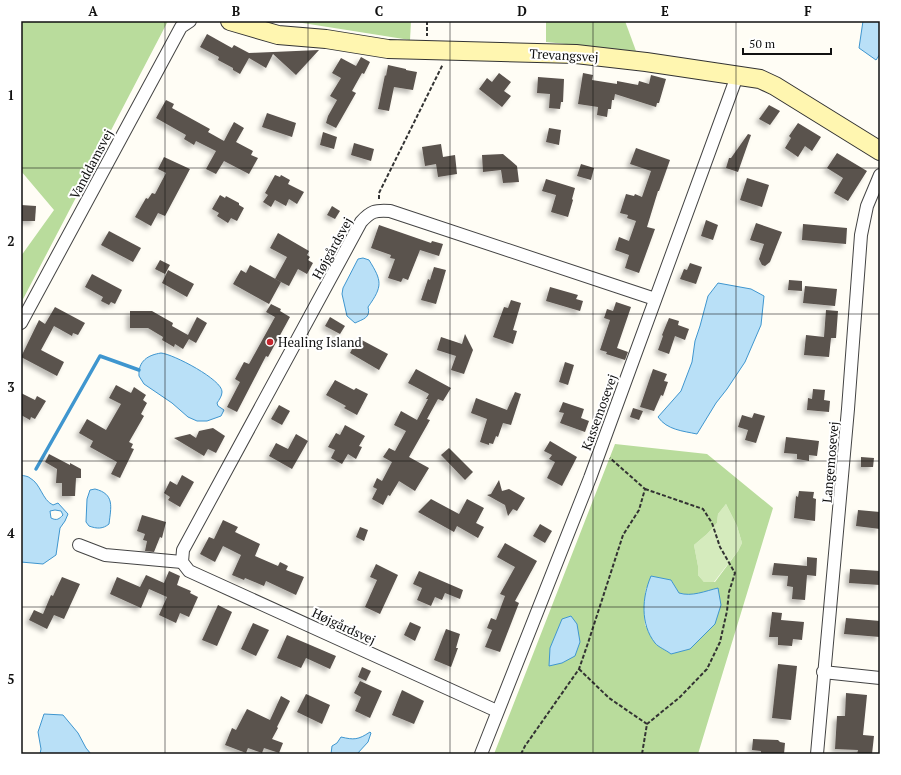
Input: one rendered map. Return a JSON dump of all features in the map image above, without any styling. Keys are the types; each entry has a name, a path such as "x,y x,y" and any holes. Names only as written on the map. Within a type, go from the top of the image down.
{"street":[{"name":"Vanddamsvej","path":"21,323 181,27 190,21"},
{"name":"Trevangsvej","path":"230,21 278,35 326,38 388,49 576,54 646,62 760,80 776,86 880,151"},
{"name":"Kassemosevej","path":"481,754 600,449 737,76"},
{"name":"Langemosevej","path":"817,754 823,672 848,409 861,235 867,206 880,175"},
{"path":"378,210 390,211 655,299"},
{"name":"Højgårdsvej","path":"378,210 369,213 361,222 183,550 182,562 189,571 497,711"},
{"path":"79,545 105,555 182,562"},
{"path":"823,672 880,678"}],"path":[{"path":"378,210 379,193 448,51"},
{"path":"600,449 645,489 704,509 712,524 720,547 735,573 729,592 727,611 720,642 707,669 680,697 647,724 642,754"},
{"path":"520,754 579,669 623,534 639,510 645,489"},
{"path":"579,669 609,698 647,724"}],"green space":[{"path":"21,21 168,21 21,303 21,256 54,210 21,171"},
{"path":"290,21 411,21 410,40"},
{"path":"546,21 625,21 636,51 546,42"},
{"path":"615,444 707,454 773,508 698,754 494,754","holes":["726,504 737,526 742,543 738,551 715,582 704,582 698,575 694,545 717,523 718,514","671,580 679,593 684,594 698,594 718,588 645,626 644,606 646,588","571,616 550,648 562,620"]},
{"path":"726,504 737,526 742,543 738,551 714,582 704,582 698,575 694,545 717,523 718,514"}],"water":[{"path":"863,21 880,21 880,54 876,60 859,48"},
{"path":"363,258 369,260 376,273 379,284 376,294 368,307 369,311 367,316 355,323 347,316 342,294 343,288 358,259"},
{"path":"718,283 751,289 764,296 761,325 745,362 716,403 697,434 681,431 666,425 658,417 681,391 692,362 695,341 708,296"},
{"path":"161,353 167,354 196,368 215,381 222,392 217,403 218,406 224,410 221,416 207,421 197,421 188,417 172,403 144,384 139,376 140,366 148,357"},
{"path":"21,475 34,481 49,503 53,505 58,503 68,514 60,528 56,555 43,564 21,562","holes":["50,511 61,511 63,515 59,518 51,518"]},
{"path":"95,489 106,494 109,498 111,507 109,524 100,528 89,526 86,522 87,499 90,490"},
{"path":"651,576 671,580 679,593 684,594 698,593 718,588 721,605 715,624 690,649 671,654 656,644 650,636 645,619 644,601"},
{"path":"571,616 577,624 580,642 575,656 562,663 549,666 550,648 562,619"},
{"path":"44,714 63,715 78,733 91,754 40,754 41,749 38,732"},
{"path":"370,732 368,742 357,754 331,754 332,746 337,743 341,737 356,739"}],"building":[{"path":"207,34 232,48 234,45 249,53 319,50 296,75 273,54 266,68 249,58 240,74 233,70 233,68 218,60 219,57 200,47"},
{"path":"361,57 370,62 364,74 362,73 352,91 356,93 336,128 326,123 328,116 337,100 330,96 341,78 332,73 341,58 356,66"},
{"path":"388,65 417,72 413,90 394,87 389,111 378,109"},
{"path":"499,73 511,82 504,91 511,96 502,107 479,89 487,78 492,82"},
{"path":"583,73 593,75 592,80 617,84 617,81 638,85 639,81 649,84 651,75 666,79 659,103 657,103 656,107 615,94 614,100 612,100 611,109 608,109 607,117 597,115 598,107 578,104"},
{"path":"538,77 564,79 563,102 561,102 560,109 549,108 550,94 537,93"},
{"path":"166,100 174,104 172,108 210,129 208,132 224,141 234,122 244,128 236,142 253,151 251,155 258,158 249,174 224,161 216,174 206,169 216,151 196,141 194,145 184,139 186,135 156,118"},
{"path":"769,105 780,111 770,125 759,119"},
{"path":"267,113 296,123 292,137 262,127"},
{"path":"798,123 821,137 812,151 805,146 798,157 785,148 791,138 789,136"},
{"path":"549,128 561,130 559,145 546,142"},
{"path":"323,132 337,137 334,149 320,145"},
{"path":"748,134 751,135 738,172 726,168 729,158 731,158"},
{"path":"354,143 374,149 371,161 351,155"},
{"path":"441,144 443,157 455,155 457,174 438,177 436,164 425,166 422,147"},
{"path":"636,148 670,160 658,191 647,227 655,229 639,273 625,268 629,255 615,250 619,237 629,241 636,221 627,218 628,215 620,213 626,194 634,196 635,194 642,197 651,171 630,164"},
{"path":"837,153 867,171 848,201 834,193 843,178 827,168"},
{"path":"503,154 517,166 519,182 503,183 501,170 483,172 482,155"},
{"path":"164,157 190,169 165,216 158,213 151,226 135,217 146,198 148,199 152,193 155,194 166,173 158,169"},
{"path":"581,164 594,168 591,180 577,176"},
{"path":"275,175 280,177 281,175 290,180 288,184 304,192 297,204 289,199 286,206 275,200 271,207 263,202 268,195 265,193"},
{"path":"747,178 769,185 762,207 740,200"},
{"path":"546,179 575,188 568,217 551,212 556,195 542,191"},
{"path":"220,195 225,198 226,196 239,203 239,205 244,208 237,221 231,218 228,223 217,216 219,213 212,209"},
{"path":"21,205 36,206 35,221 21,221"},
{"path":"332,206 340,211 335,219 327,215"},
{"path":"706,220 718,225 713,240 701,236"},
{"path":"756,223 782,232 770,262 765,266 762,265 759,259 764,244 750,240"},
{"path":"803,224 847,228 846,244 802,240"},
{"path":"379,225 431,243 432,241 443,244 439,256 420,250 408,280 403,278 401,282 388,278 395,259 390,258 391,255 371,248"},
{"path":"109,231 141,248 133,262 101,245"},
{"path":"278,233 309,251 307,255 310,257 308,260 313,263 307,274 298,269 289,286 275,279 287,257 270,248"},
{"path":"160,260 170,265 165,274 155,269"},
{"path":"690,263 702,267 696,284 680,279 684,269 687,270"},
{"path":"250,265 281,282 269,304 233,284 241,270 246,273"},
{"path":"434,267 446,270 436,304 421,300"},
{"path":"168,270 194,284 187,297 162,283"},
{"path":"92,274 122,290 115,304 111,302 109,305 101,301 103,297 85,287"},
{"path":"789,280 802,281 802,291 788,290"},
{"path":"805,286 837,289 835,306 803,303"},
{"path":"550,287 578,295 576,299 583,301 580,311 546,301"},
{"path":"511,300 521,303 513,330 517,331 513,344 493,337 504,307 508,308"},
{"path":"616,302 631,307 617,348 628,352 625,360 606,354 607,352 600,350 610,320 604,318 607,309 613,311"},
{"path":"271,304 281,309 280,311 290,317 268,357 266,356 237,412 227,407 240,382 235,379 244,362 249,364 275,317 266,312"},
{"path":"55,307 85,323 78,335 73,333 72,336 54,326 41,350 64,362 57,376 21,357 39,320 45,324"},
{"path":"826,310 838,311 836,338 831,338 829,357 804,355 806,335 824,337"},
{"path":"130,311 152,311 173,323 172,326 188,335 197,317 207,323 196,343 189,339 183,349 175,344 174,347 162,340 163,337 148,328 130,328"},
{"path":"330,317 345,326 340,334 325,326"},
{"path":"669,318 679,321 678,325 689,329 685,340 675,336 669,354 658,350"},
{"path":"465,334 473,350 464,374 451,370 456,356 437,350 441,337 462,344"},
{"path":"358,338 388,354 379,370 350,353"},
{"path":"565,362 574,365 568,385 559,382"},
{"path":"416,369 451,388 443,401 438,399 427,419 430,420 409,457 429,468 415,491 399,481 390,496 388,495 383,505 372,499 377,489 373,487 377,478 382,481 392,462 383,457 389,448 395,451 406,431 394,425 401,411 417,420 428,399 426,399 429,394 408,383"},
{"path":"653,369 667,374 664,381 668,382 663,396 661,395 654,411 640,407"},
{"path":"335,380 354,390 356,388 368,394 357,415 344,408 346,406 326,395"},
{"path":"116,385 131,393 134,387 146,395 143,400 147,403 141,414 144,416 129,442 133,444 131,448 134,449 120,478 111,474 117,462 90,447 93,441 79,433 87,419 106,430 121,404 109,398"},
{"path":"813,389 825,390 824,400 830,401 829,412 807,410 808,398 812,399"},
{"path":"515,392 521,394 511,425 503,423 498,437 496,436 493,444 489,443 489,445 480,442 487,419 471,413 476,398 507,410"},
{"path":"21,393 35,400 37,396 46,401 35,419 31,417 30,420 21,415"},
{"path":"563,402 584,409 581,418 589,421 585,432 560,423 564,413 559,412"},
{"path":"279,405 290,411 282,425 271,419"},
{"path":"633,408 643,411 639,420 630,417"},
{"path":"754,413 765,416 756,443 745,440 748,430 738,427 742,415 752,418"},
{"path":"345,425 365,436 359,446 362,447 356,459 348,454 342,464 331,458 335,450 328,447 336,433 340,435"},
{"path":"213,428 225,436 216,453 208,449 204,456 174,438 190,434 196,438 199,431"},
{"path":"296,434 308,441 292,469 269,456 276,443 288,449"},
{"path":"786,437 819,441 817,456 809,455 809,461 797,459 797,454 784,453"},
{"path":"550,441 577,457 562,486 547,478 555,462 549,459 552,455 544,451"},
{"path":"449,448 473,472 465,480 441,455"},
{"path":"49,454 81,469 81,478 76,478 75,496 62,496 62,483 56,483 57,469 45,462"},
{"path":"861,457 874,458 873,467 861,467"},
{"path":"182,475 194,482 180,507 168,500 170,497 164,493 170,481 177,485"},
{"path":"499,480 502,491 509,489 525,498 517,511 513,509 508,516 505,505 487,495 491,494"},
{"path":"799,491 814,492 813,498 816,499 815,521 794,518 796,496 798,497"},
{"path":"431,499 459,514 467,499 484,508 476,523 484,527 478,538 457,526 454,532 418,512"},
{"path":"858,510 880,512 880,529 856,526"},
{"path":"142,515 166,522 162,538 160,537 154,552 145,551 147,541 143,540 145,534 137,531"},
{"path":"223,520 238,527 235,532 260,544 255,556 278,566 280,562 288,566 286,570 304,577 296,595 266,581 264,586 245,578 244,580 232,575 241,555 223,546 215,562 200,554 209,537 214,539"},
{"path":"540,524 552,531 545,543 533,536"},
{"path":"360,527 368,530 364,541 356,537"},
{"path":"505,543 537,561 515,601 519,603 500,652 485,647 492,630 487,628 491,618 496,620 505,596 500,594 515,567 497,557"},
{"path":"807,557 817,558 816,576 807,575 805,600 792,599 793,587 787,586 788,576 772,575 774,563 807,566"},
{"path":"376,564 398,575 380,614 365,607 377,580 370,577"},
{"path":"850,569 880,571 880,585 849,583"},
{"path":"169,571 180,576 177,585 191,591 190,593 198,597 189,617 180,613 176,623 159,615 167,597 149,589 141,608 110,594 117,577 140,587 146,575 164,583"},
{"path":"419,571 463,590 460,599 445,593 442,600 435,597 431,606 417,600 422,588 413,584"},
{"path":"62,577 80,584 64,619 54,615 47,629 29,620 34,610 43,614 51,595 53,596"},
{"path":"218,605 232,612 217,646 202,640"},
{"path":"772,612 782,613 781,620 804,622 802,640 793,639 792,646 778,645 778,637 769,637"},
{"path":"846,618 880,621 880,637 844,634"},
{"path":"410,622 421,627 415,641 404,635"},
{"path":"253,623 269,630 256,656 241,649"},
{"path":"446,629 460,634 456,648 458,648 451,667 434,660"},
{"path":"287,635 336,656 330,669 306,658 301,668 277,658"},
{"path":"778,664 797,666 791,720 772,718"},
{"path":"362,667 371,671 366,681 358,677"},
{"path":"360,681 382,691 370,718 355,711 361,697 354,693"},
{"path":"402,690 424,701 414,724 392,715"},
{"path":"846,693 867,695 863,735 874,736 872,754 857,754 858,750 835,749 837,716 845,716"},
{"path":"306,694 330,705 322,724 297,712"},
{"path":"281,696 290,701 272,739 283,743 279,753 264,748 262,753 248,748 246,753 225,745 232,728 236,730 247,709 270,720"},
{"path":"753,739 778,740 785,743 784,754 761,753 761,751 752,750"}],"waterway":[{"path":"36,469 100,356 139,370"}],"place":[{"name":"Healing Island","path":"270,342"}]}
